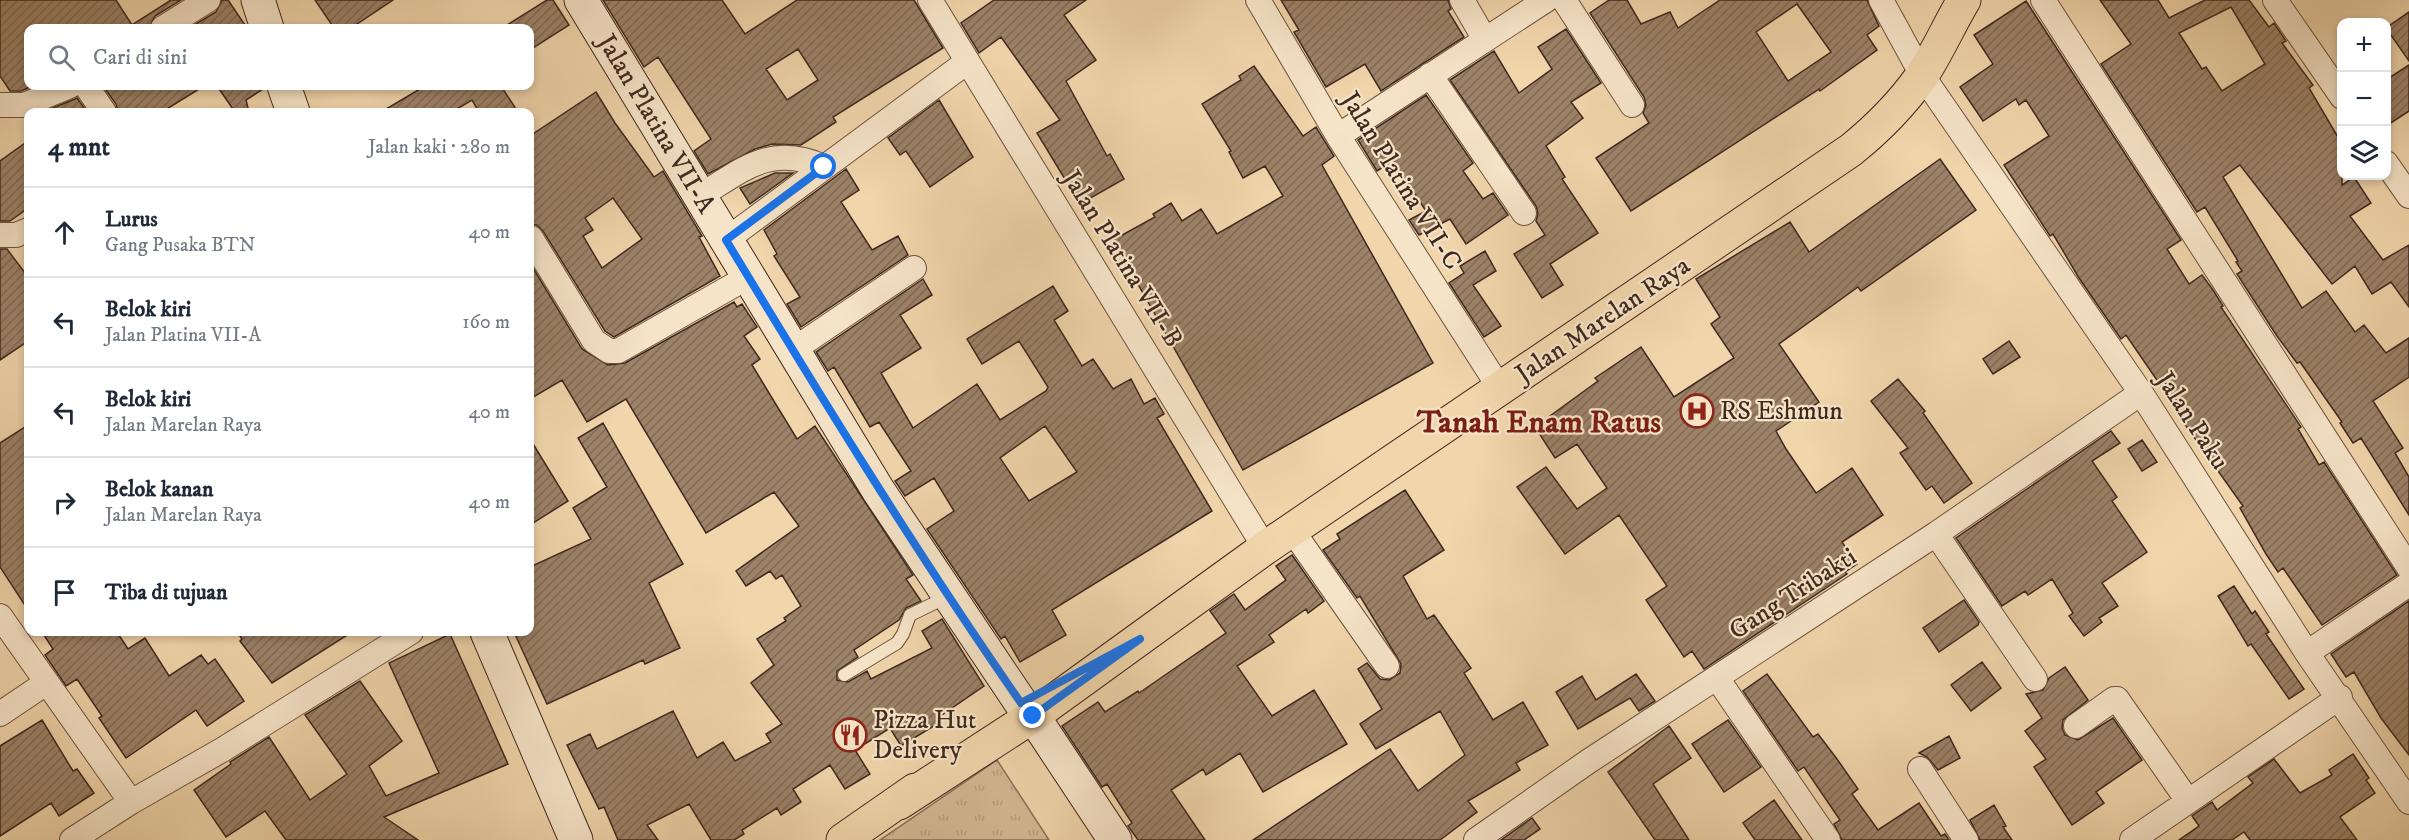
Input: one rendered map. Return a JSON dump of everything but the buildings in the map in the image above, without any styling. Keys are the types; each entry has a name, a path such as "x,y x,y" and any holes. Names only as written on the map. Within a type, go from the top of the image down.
{"main road":[{"path":"258,0 266,24"},
{"name":"Jalan Platina VII-A","path":"581,0 878,490 947,597 1027,710 1114,840"},
{"name":"Jalan Marelan Raya","path":"843,840 899,803 1027,710 1140,639 1265,548 1501,390 1851,150 1875,130 1922,75 1965,0"},
{"path":"285,90 292,108"},
{"path":"489,636 576,840"}],"street":[{"path":"169,24 208,0"},
{"name":"Jalan Platina VII-B","path":"930,0 1265,548"},
{"name":"Jalan Platina VII-C","path":"1258,0 1338,136 1501,390"},
{"path":"1462,0 1484,38"},
{"path":"1338,136 1484,38 1546,0"},
{"path":"1564,0 1632,105"},
{"name":"Jalan Paku","path":"1881,0 1922,75 2140,393 2307,653 2340,698 2409,802"},
{"path":"2043,0 2409,568"},
{"path":"2275,0 2337,90"},
{"path":"726,240 968,62"},
{"path":"1430,75 1524,213"},
{"path":"0,105 24,105 60,90"},
{"path":"89,90 101,108"},
{"path":"700,196 746,168 776,157 797,157 824,167"},
{"path":"2391,170 2409,195"},
{"path":"0,235 16,235 24,232"},
{"path":"534,243 594,341 609,351 618,351 648,336 748,277"},
{"path":"793,350 914,268"},
{"name":"Gang Tribakti","path":"1476,840 1589,761 1936,534 2140,393"},
{"path":"1292,530 1387,666"},
{"path":"1936,534 2035,679"},
{"path":"2307,653 2409,584"},
{"path":"0,616 131,801"},
{"path":"72,840 131,801 222,750 405,636"},
{"path":"1717,678 1828,840"},
{"path":"0,714 46,683"},
{"path":"2132,840 2340,698"},
{"path":"2076,726 2117,699 2188,801"},
{"path":"1920,769 1966,840"}],"lane":[{"path":"844,675 897,642 903,634 910,615 947,597"}],"green space":[{"path":"997,760 1049,840 880,840"}],"place":[{"name":"RS Eshmun","path":"1697,411"},
{"name":"Pizza Hut Delivery","path":"850,735"}],"district":[{"name":"Tanah Enam Ratus","path":"1539,423"}],"route":[{"path":"824,167 726,240 878,490 947,597 1021,703 1140,639 1033,716"}]}
